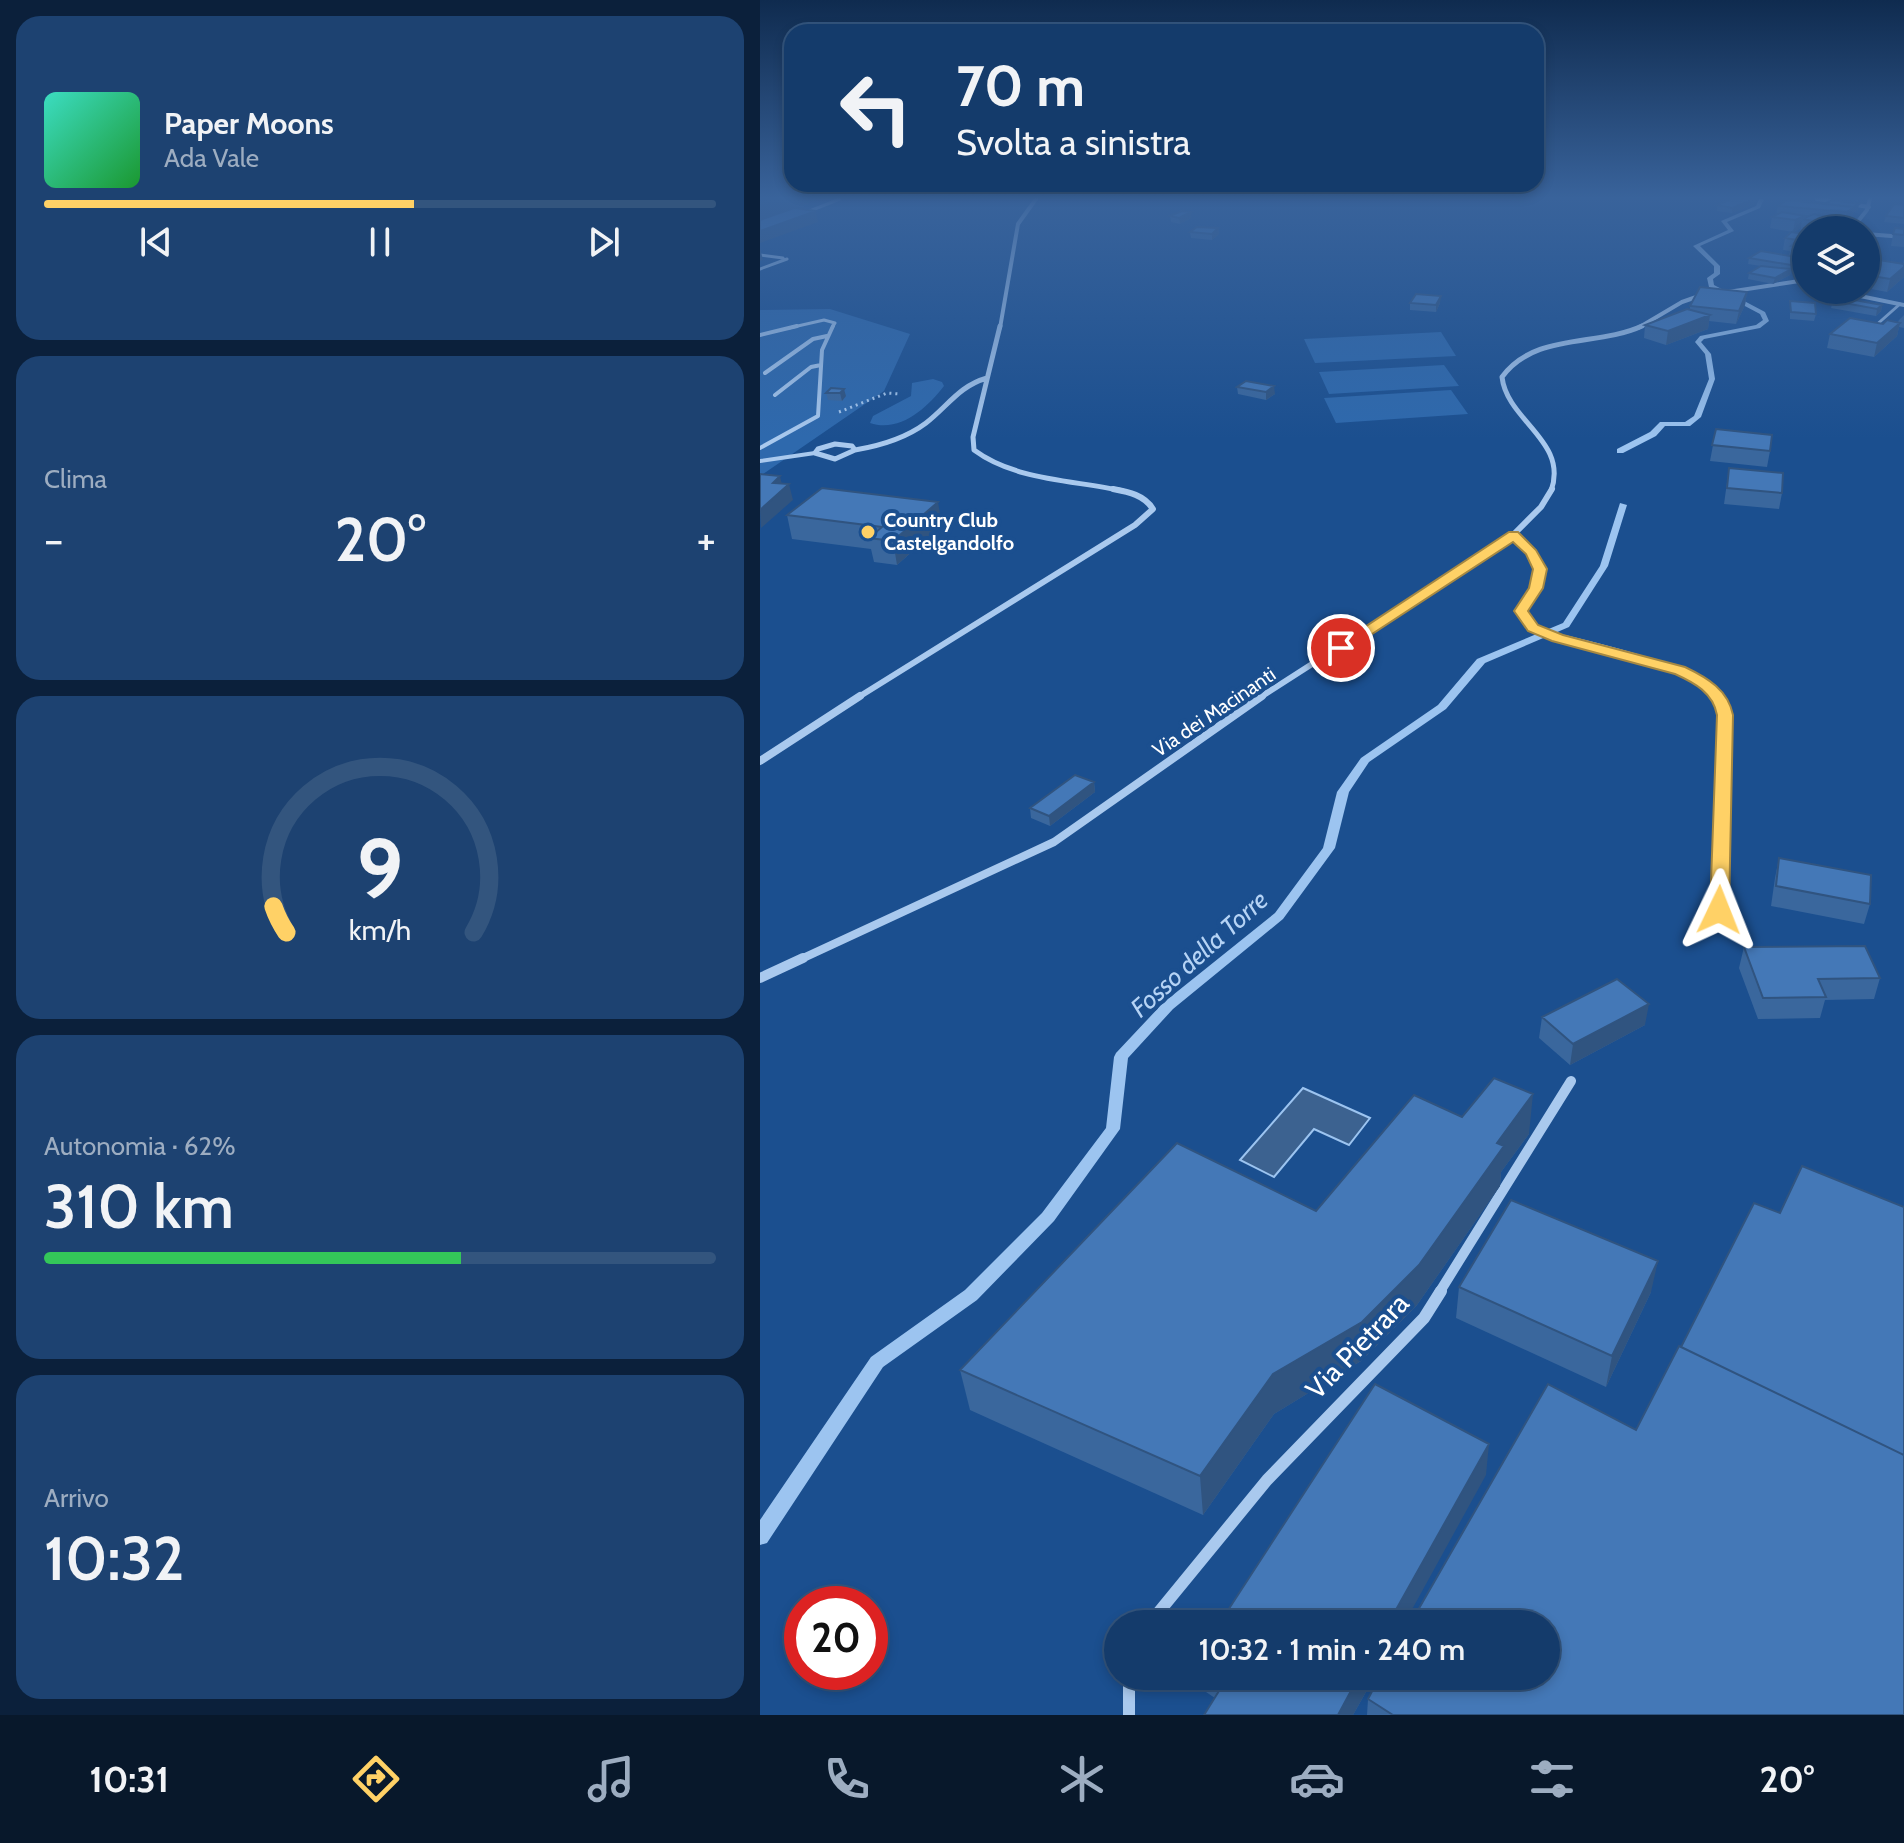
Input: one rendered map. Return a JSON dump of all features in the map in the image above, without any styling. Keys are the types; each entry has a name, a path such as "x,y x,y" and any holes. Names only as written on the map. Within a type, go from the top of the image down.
{"street":[{"path":"760,761 1135,525 1153,509 1144,498 1130,492 1016,469 977,453 972,442 1010,279"},
{"name":"Via dei Macinanti","path":"760,978 1054,842 1215,726 1513,535 1544,504 1556,471 1547,443 1507,398 1501,381 1505,370 1536,351 1629,332 1645,325 1677,302 1792,280"},
{"path":"1880,300 1902,304"},
{"path":"855,450 852,446 835,444 823,446 815,453 831,459 844,457 855,450 886,442 929,421 965,386 987,378"},
{"name":"Via Pietrara","path":"1160,1610 1267,1480 1424,1318 1571,1081"},
{"path":"1129,1690 1129,1715"}],"lane":[{"path":"1869,332 1902,304"},
{"path":"760,335 824,320 834,321 827,336 821,365 818,416 760,448"},
{"path":"765,373 813,339 827,336"},
{"path":"775,395 811,367 821,365"},
{"path":"760,461 815,453"},
{"path":"1513,535 1531,552 1540,569 1536,588 1521,611 1527,623 1558,638 1680,671 1697,679 1722,699 1725,715 1719,910"}],"path":[{"path":"818,416 833,414 887,393 899,394"}],"shaded area":[{"path":"830,309 910,334 884,391 760,476 760,310"},
{"path":"1441,332 1456,356 1315,363 1304,339"},
{"path":"1444,365 1459,386 1329,394 1319,372"},
{"path":"933,379 944,386 921,410 892,425 870,423 873,416 911,396 912,383"},
{"path":"1451,390 1468,414 1336,423 1324,398"},
{"path":"1303,1088 1370,1118 1349,1145 1314,1129 1274,1177 1240,1160"}],"building":[{"path":"1700,287 1747,292 1739,311 1690,306"},
{"path":"1416,294 1441,296 1436,305 1410,303"},
{"path":"1790,301 1792,304 1815,304 1816,314 1791,312"},
{"path":"1850,304 1882,305 1877,309"},
{"path":"1687,309 1710,315 1668,331 1645,325"},
{"path":"1850,318 1883,324 1887,320 1900,323 1877,343 1830,334"},
{"path":"1246,381 1274,386 1266,392 1237,387"},
{"path":"831,388 844,389 840,393 826,393"},
{"path":"1716,429 1772,435 1770,451 1712,445"},
{"path":"1729,468 1783,473 1782,493 1727,488"},
{"path":"760,474 780,476 773,483 789,484 760,510"},
{"path":"822,488 938,502 893,541 869,538 882,527 787,515"},
{"path":"1075,775 1094,782 1049,816 1030,808"},
{"path":"1779,858 1871,875 1870,904 1776,886"},
{"path":"1865,946 1880,978 1818,979 1826,997 1763,998 1744,947"},
{"path":"1617,979 1649,1004 1573,1044 1542,1017"},
{"path":"1494,1078 1533,1094 1497,1143 1504,1146 1419,1265 1362,1322 1273,1374 1200,1476 960,1370 1177,1143 1316,1211 1414,1095 1462,1117"},
{"path":"1802,1166 1904,1207 1904,1455 1681,1347 1754,1203 1780,1213"},
{"path":"1511,1200 1658,1261 1612,1356 1459,1287"},
{"path":"1679,1346 1904,1455 1904,1715 1393,1715 1368,1699 1373,1690 1560,1690 1560,1610 1418,1610 1548,1384 1636,1430"},
{"path":"1375,1384 1489,1444 1396,1610 1228,1610"},
{"path":"1220,1690 1351,1690 1338,1715 1204,1715"}],"waterway":[{"name":"Fosso della Torre","path":"1620,451 1653,434 1663,424 1687,424 1697,417 1712,379 1708,354 1698,342 1702,337 1758,327 1766,321 1763,313 1711,286 1710,279"},
{"name":"Fosso della Torre","path":"760,1536 877,1362 971,1295 1048,1217 1113,1129 1121,1057 1168,1006 1279,916 1329,848 1343,792 1365,760 1442,707 1481,661 1566,625 1604,566 1623,505"}],"place":[{"name":"Country Club Castelgandolfo","path":"868,532"}],"route":[{"path":"1341,648 1513,535 1539,564 1539,582 1521,611 1533,628 1558,638 1642,658 1680,671 1715,691 1722,699 1725,715 1719,910"}]}
